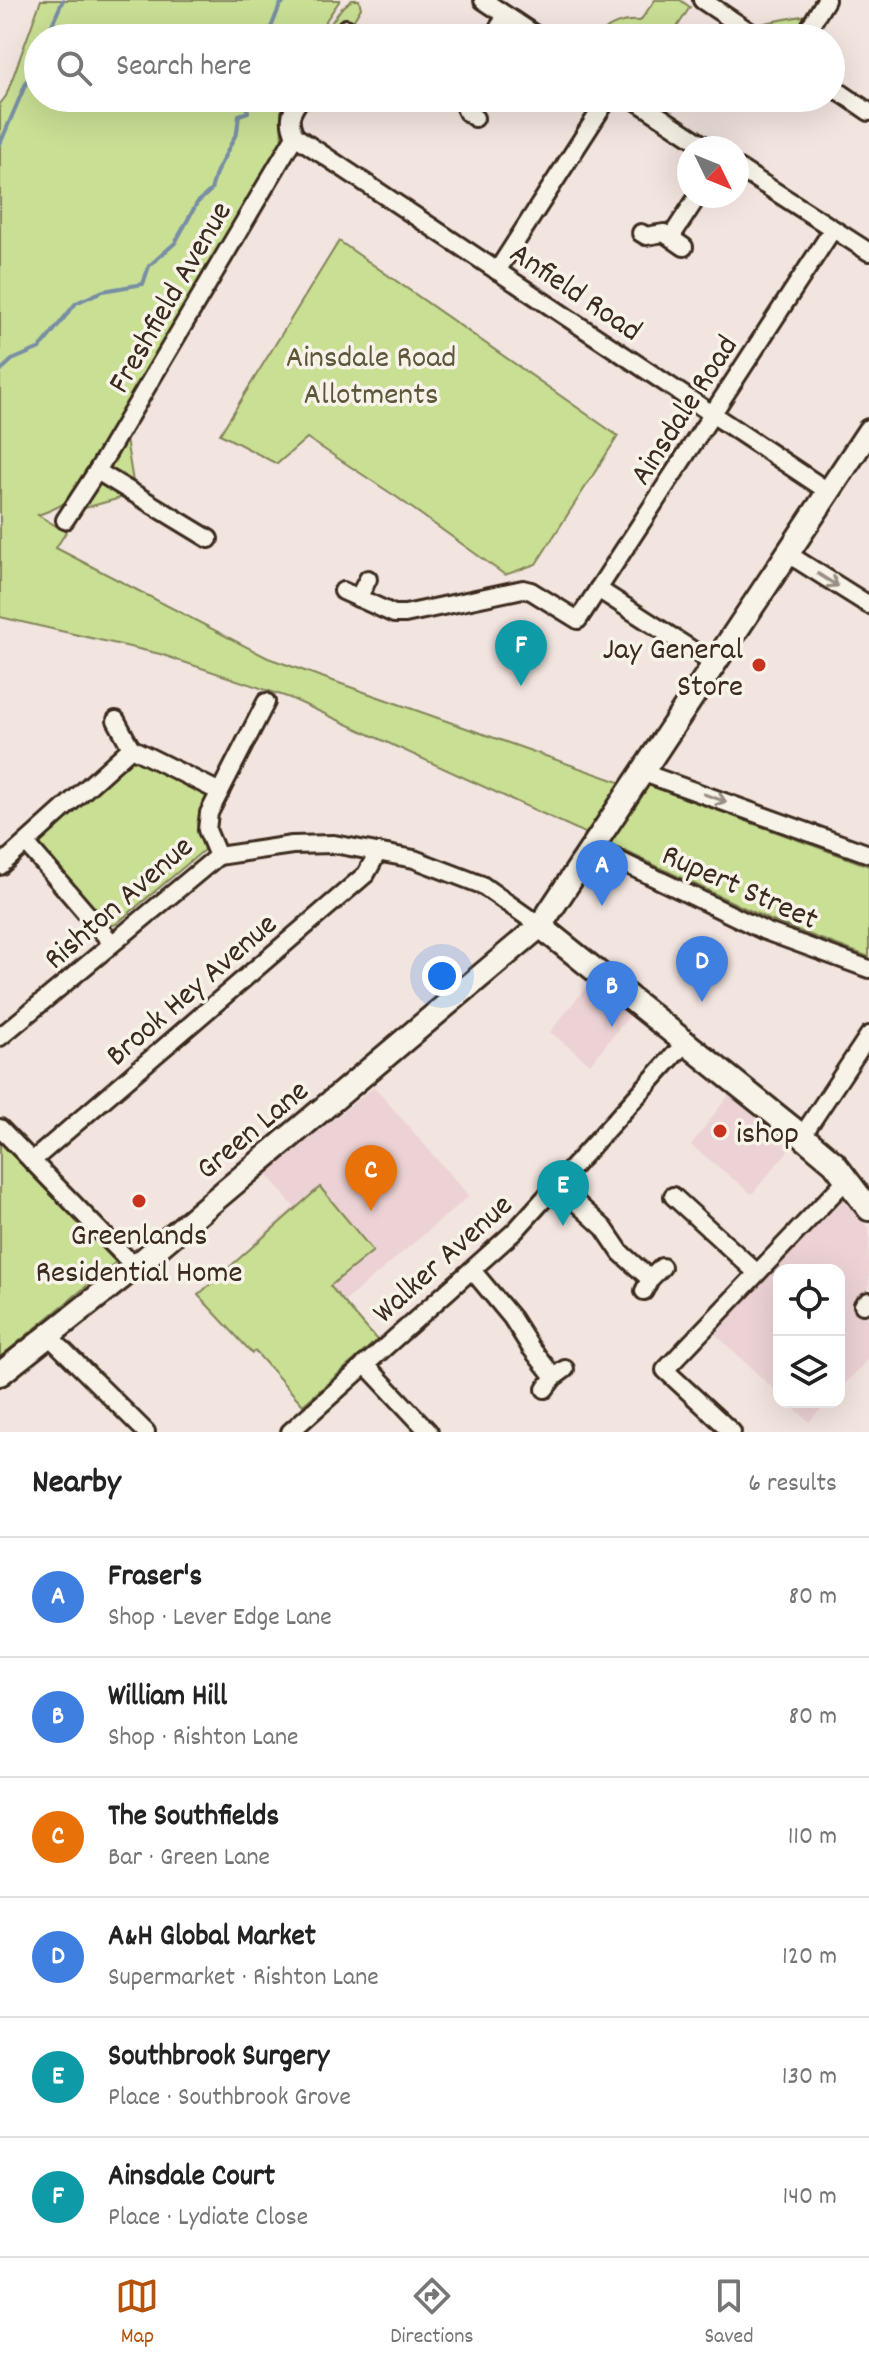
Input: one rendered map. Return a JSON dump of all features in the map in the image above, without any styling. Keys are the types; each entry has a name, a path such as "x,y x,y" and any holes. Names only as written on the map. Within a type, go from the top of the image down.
{"street":[{"path":"483,0 518,24"},
{"path":"702,0 738,24"},
{"path":"811,24 826,0"},
{"path":"501,24 506,16"},
{"path":"845,96 869,112"},
{"name":"Freshfield Avenue","path":"65,520 295,136 290,125 291,112"},
{"path":"467,112 475,118"},
{"path":"497,271 598,112"},
{"path":"652,112 689,136"},
{"name":"Anfield Road","path":"295,136 829,492"},
{"path":"749,175 869,252"},
{"path":"641,233 646,236 664,233 678,242 693,208"},
{"name":"Ainsdale Road","path":"368,579 351,595 394,614 523,589 578,620 833,229"},
{"name":"Green Lane","path":"0,1374 135,1267 540,926 829,492 866,442"},
{"path":"97,471 209,539"},
{"path":"788,554 869,605"},
{"path":"598,589 714,664"},
{"name":"Rishton Avenue","path":"0,1037 218,856 207,830 207,821 266,702"},
{"path":"116,720 131,748 220,792"},
{"path":"0,866 131,748"},
{"path":"638,777 869,854"},
{"name":"Rupert Street","path":"595,841 765,931 869,969"},
{"path":"26,843 111,942"},
{"path":"218,856 292,845 334,844 414,859 482,885 540,926 802,1136 847,1179 869,1209"},
{"name":"Brook Hey Avenue","path":"32,1161 366,874 378,852"},
{"path":"802,1136 869,1035"},
{"name":"Walker Avenue","path":"290,1432 515,1231 685,1043"},
{"path":"0,1128 135,1267"},
{"path":"732,1432 665,1370 847,1179"},
{"path":"558,1186 604,1228 621,1253 652,1279"},
{"path":"673,1196 757,1273"},
{"path":"472,1270 512,1318 554,1378"},
{"path":"49,1336 146,1432"},
{"path":"365,1364 429,1432"}],"shaded area":[{"path":"591,981 631,1014 590,1064 550,1032"},
{"path":"374,1087 469,1196 344,1302 329,1286 307,1304 253,1243 294,1207 266,1173"},
{"path":"729,1095 792,1146 752,1194 691,1145"},
{"path":"843,1195 869,1230 869,1292 856,1302 869,1319 869,1358 845,1384 845,1264 779,1264"},
{"path":"773,1271 773,1388 715,1334"},
{"path":"794,1408 822,1408 809,1422"}],"green space":[{"path":"41,0 340,0 324,24 32,24"},
{"path":"352,0 359,0 361,8 352,23 330,24"},
{"path":"655,0 680,0 690,7 679,24 616,24 640,21"},
{"path":"818,13 821,24 759,24"},
{"path":"24,47 24,112 281,112 282,144 86,475 66,501 38,515 66,532 56,548 268,658 622,783 587,834 290,698 160,654 0,617 0,104 6,96"},
{"name":"Ainsdale Road Allotments","path":"339,241 618,436 536,564 505,575 398,498 307,438 277,464 220,434"},
{"path":"124,427 135,494 70,512"},
{"path":"135,760 205,794 197,824 204,850 110,926 42,851 40,845 43,837 127,761"},
{"path":"648,785 869,866 869,957 770,920 608,843"},
{"path":"0,1142 116,1262 0,1357"},
{"path":"320,1187 373,1251 330,1286 377,1340 303,1405 255,1351 252,1353 198,1295"}],"waterway":[{"path":"52,24 63,0"},
{"path":"273,24 280,5 287,0"},
{"path":"0,144 24,88"},
{"path":"0,371 12,360 40,348 76,303 103,291 143,284 149,266 175,243 197,203 211,190 237,132 239,115 248,112"}],"place":[{"name":"Jay General Store","path":"759,665"},
{"name":"Ainsdale Court","path":"521,686"},
{"name":"Fraser's","path":"602,906"},
{"name":"A&H Global Market","path":"702,1002"},
{"name":"William Hill","path":"612,1027"},
{"name":"ishop","path":"720,1131"},
{"name":"Greenlands Residential Home","path":"139,1201"},
{"name":"The Southfields","path":"371,1211"},
{"name":"Southbrook Surgery","path":"563,1226"}]}
